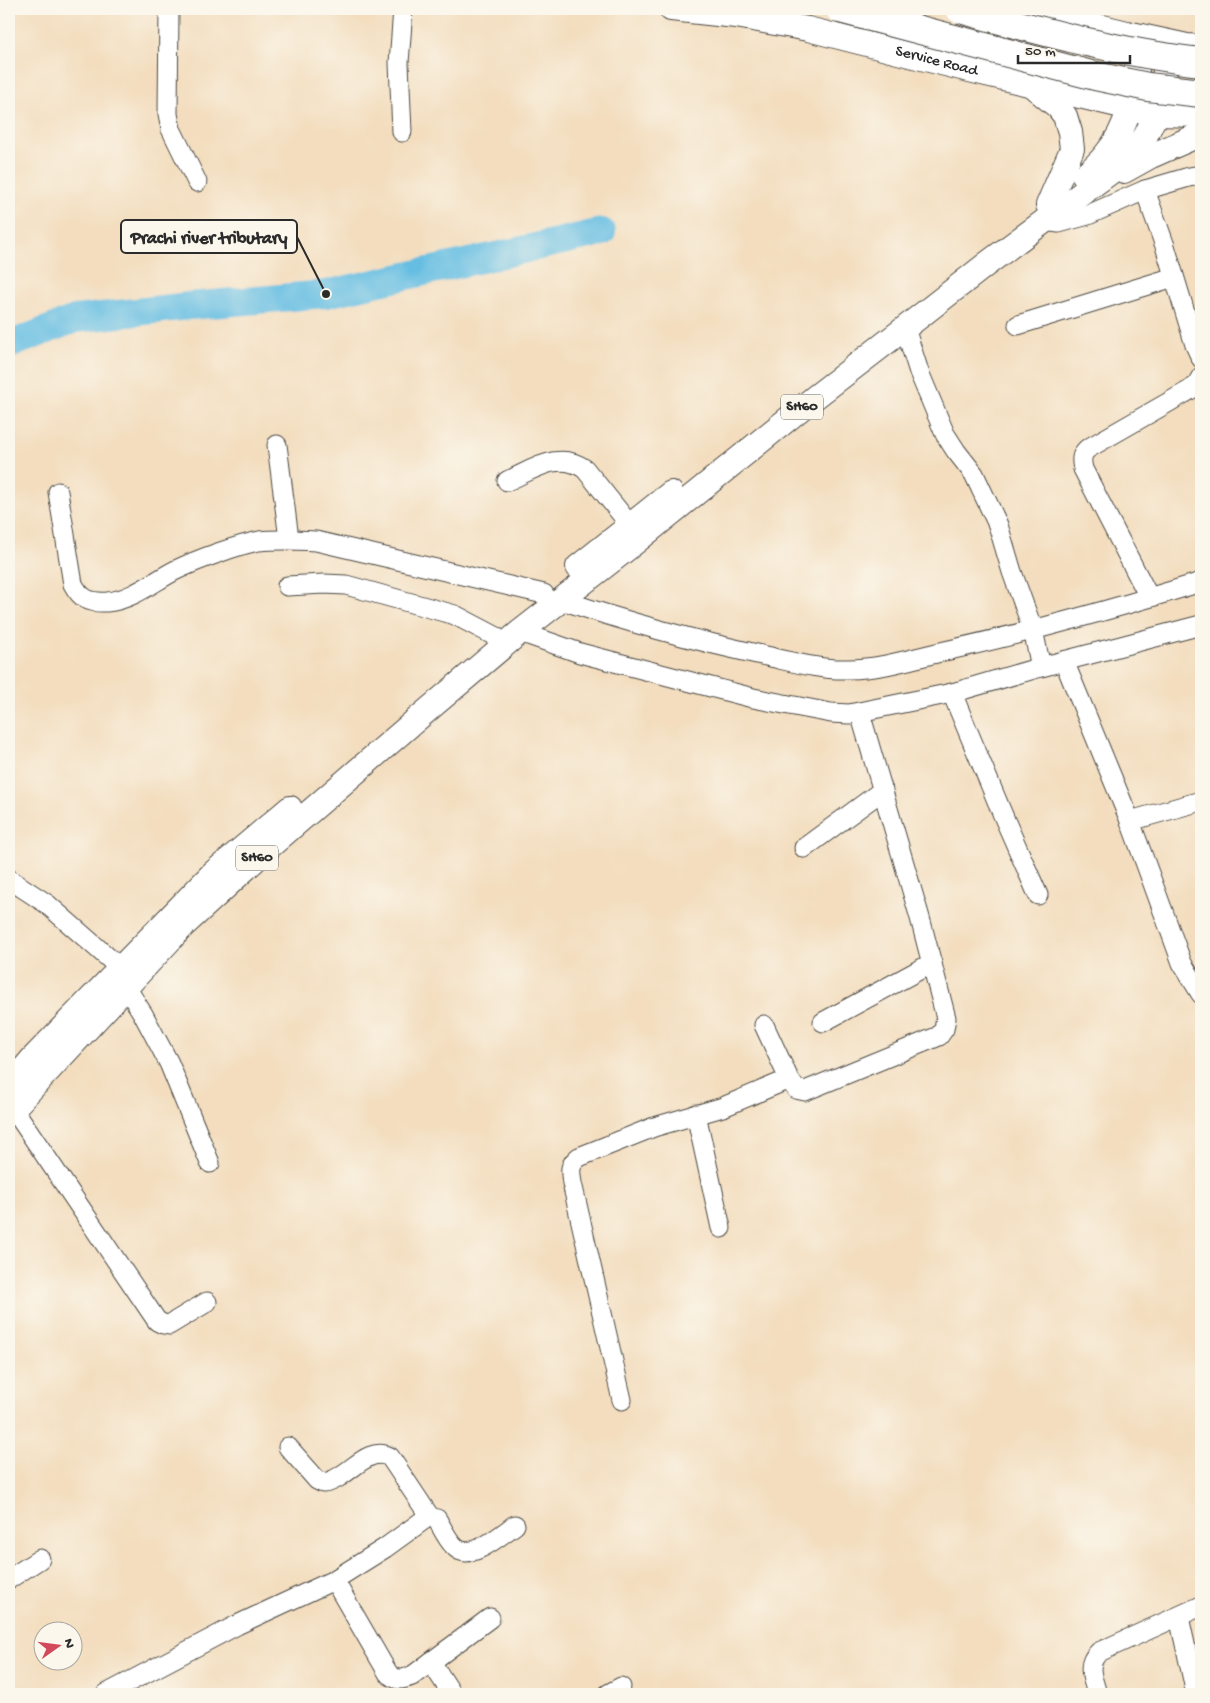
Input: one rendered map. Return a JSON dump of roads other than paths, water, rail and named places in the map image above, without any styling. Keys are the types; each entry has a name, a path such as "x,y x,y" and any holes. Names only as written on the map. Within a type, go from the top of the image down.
{"highway":[{"path":"840,9 1096,76 1148,87 1201,94"},
{"path":"960,9 1086,43 1158,57 1201,62"}],"main road":[{"name":"Service Road","path":"671,9 736,16 808,29 1130,109 1156,114 1201,115"},
{"path":"1030,9 1171,43 1201,47"},
{"name":"SH60","path":"550,599 628,548 814,398 905,328 1046,213 1107,154 1124,123 1130,109 1142,36"},
{"name":"SH60","path":"1046,213 1085,191 1120,164 1146,135 1156,114 1171,43"},
{"path":"1029,83 1058,107 1065,116 1070,132 1072,149 1046,213"},
{"path":"1085,191 1151,156 1201,134"},
{"name":"SH60","path":"10,1102 123,978 212,874 513,630 550,599 630,525 900,314 1007,243"}],"street":[{"path":"169,9 168,114 171,129 197,182"},
{"path":"402,132 398,63 403,9"},
{"path":"1046,213 1059,223 1088,215 1145,190 1201,175"},
{"path":"1145,190 1195,345 1201,358"},
{"path":"1018,325 1174,277"},
{"path":"905,328 919,372 945,434 974,474 998,525 1033,632 1041,664"},
{"path":"1149,597 1083,468 1082,454 1087,449 1190,390 1201,377"},
{"path":"278,445 289,539"},
{"path":"507,481 554,461 566,460 576,463 585,469 630,525"},
{"path":"58,492 73,584 79,595 90,601 107,602 127,597 178,569 217,554 258,542 289,539 316,541 550,599 646,627 826,669 849,670 871,667 1033,632 1201,582"},
{"path":"287,586 346,585 513,630 580,653 753,698 831,713 860,713 952,693 1041,664 1064,661 1201,625"},
{"path":"1064,661 1130,821 1182,963 1201,994"},
{"path":"952,693 1038,895"},
{"path":"764,1025 789,1079 796,1089 804,1091 939,1036 944,1029 946,1018 932,963 860,713"},
{"path":"804,848 883,790"},
{"path":"1130,821 1201,801"},
{"path":"9,879 46,904 123,978 168,1062 210,1163"},
{"path":"823,1022 932,963"},
{"path":"622,1400 570,1171 572,1162 579,1157 654,1127 723,1107 789,1079"},
{"path":"10,1102 158,1321 169,1325 207,1302"},
{"path":"696,1114 721,1228"},
{"path":"288,1447 317,1480 323,1483 330,1483 336,1480 377,1453 390,1457 430,1517"},
{"path":"106,1694 238,1625 334,1580 385,1548 425,1519 430,1517 437,1519 454,1546 460,1552 468,1553 476,1551 514,1525"},
{"path":"9,1580 40,1559"},
{"path":"334,1580 393,1679 402,1680 412,1676 490,1618"},
{"path":"1097,1694 1090,1666 1092,1658 1099,1652 1201,1606"},
{"path":"1179,1616 1196,1694"},
{"path":"431,1662 452,1694"}],"waterway":[{"path":"9,345 75,319 189,306 326,294 602,232"}],"place":[{"name":"Prachi river tributary","path":"326,294"}]}
